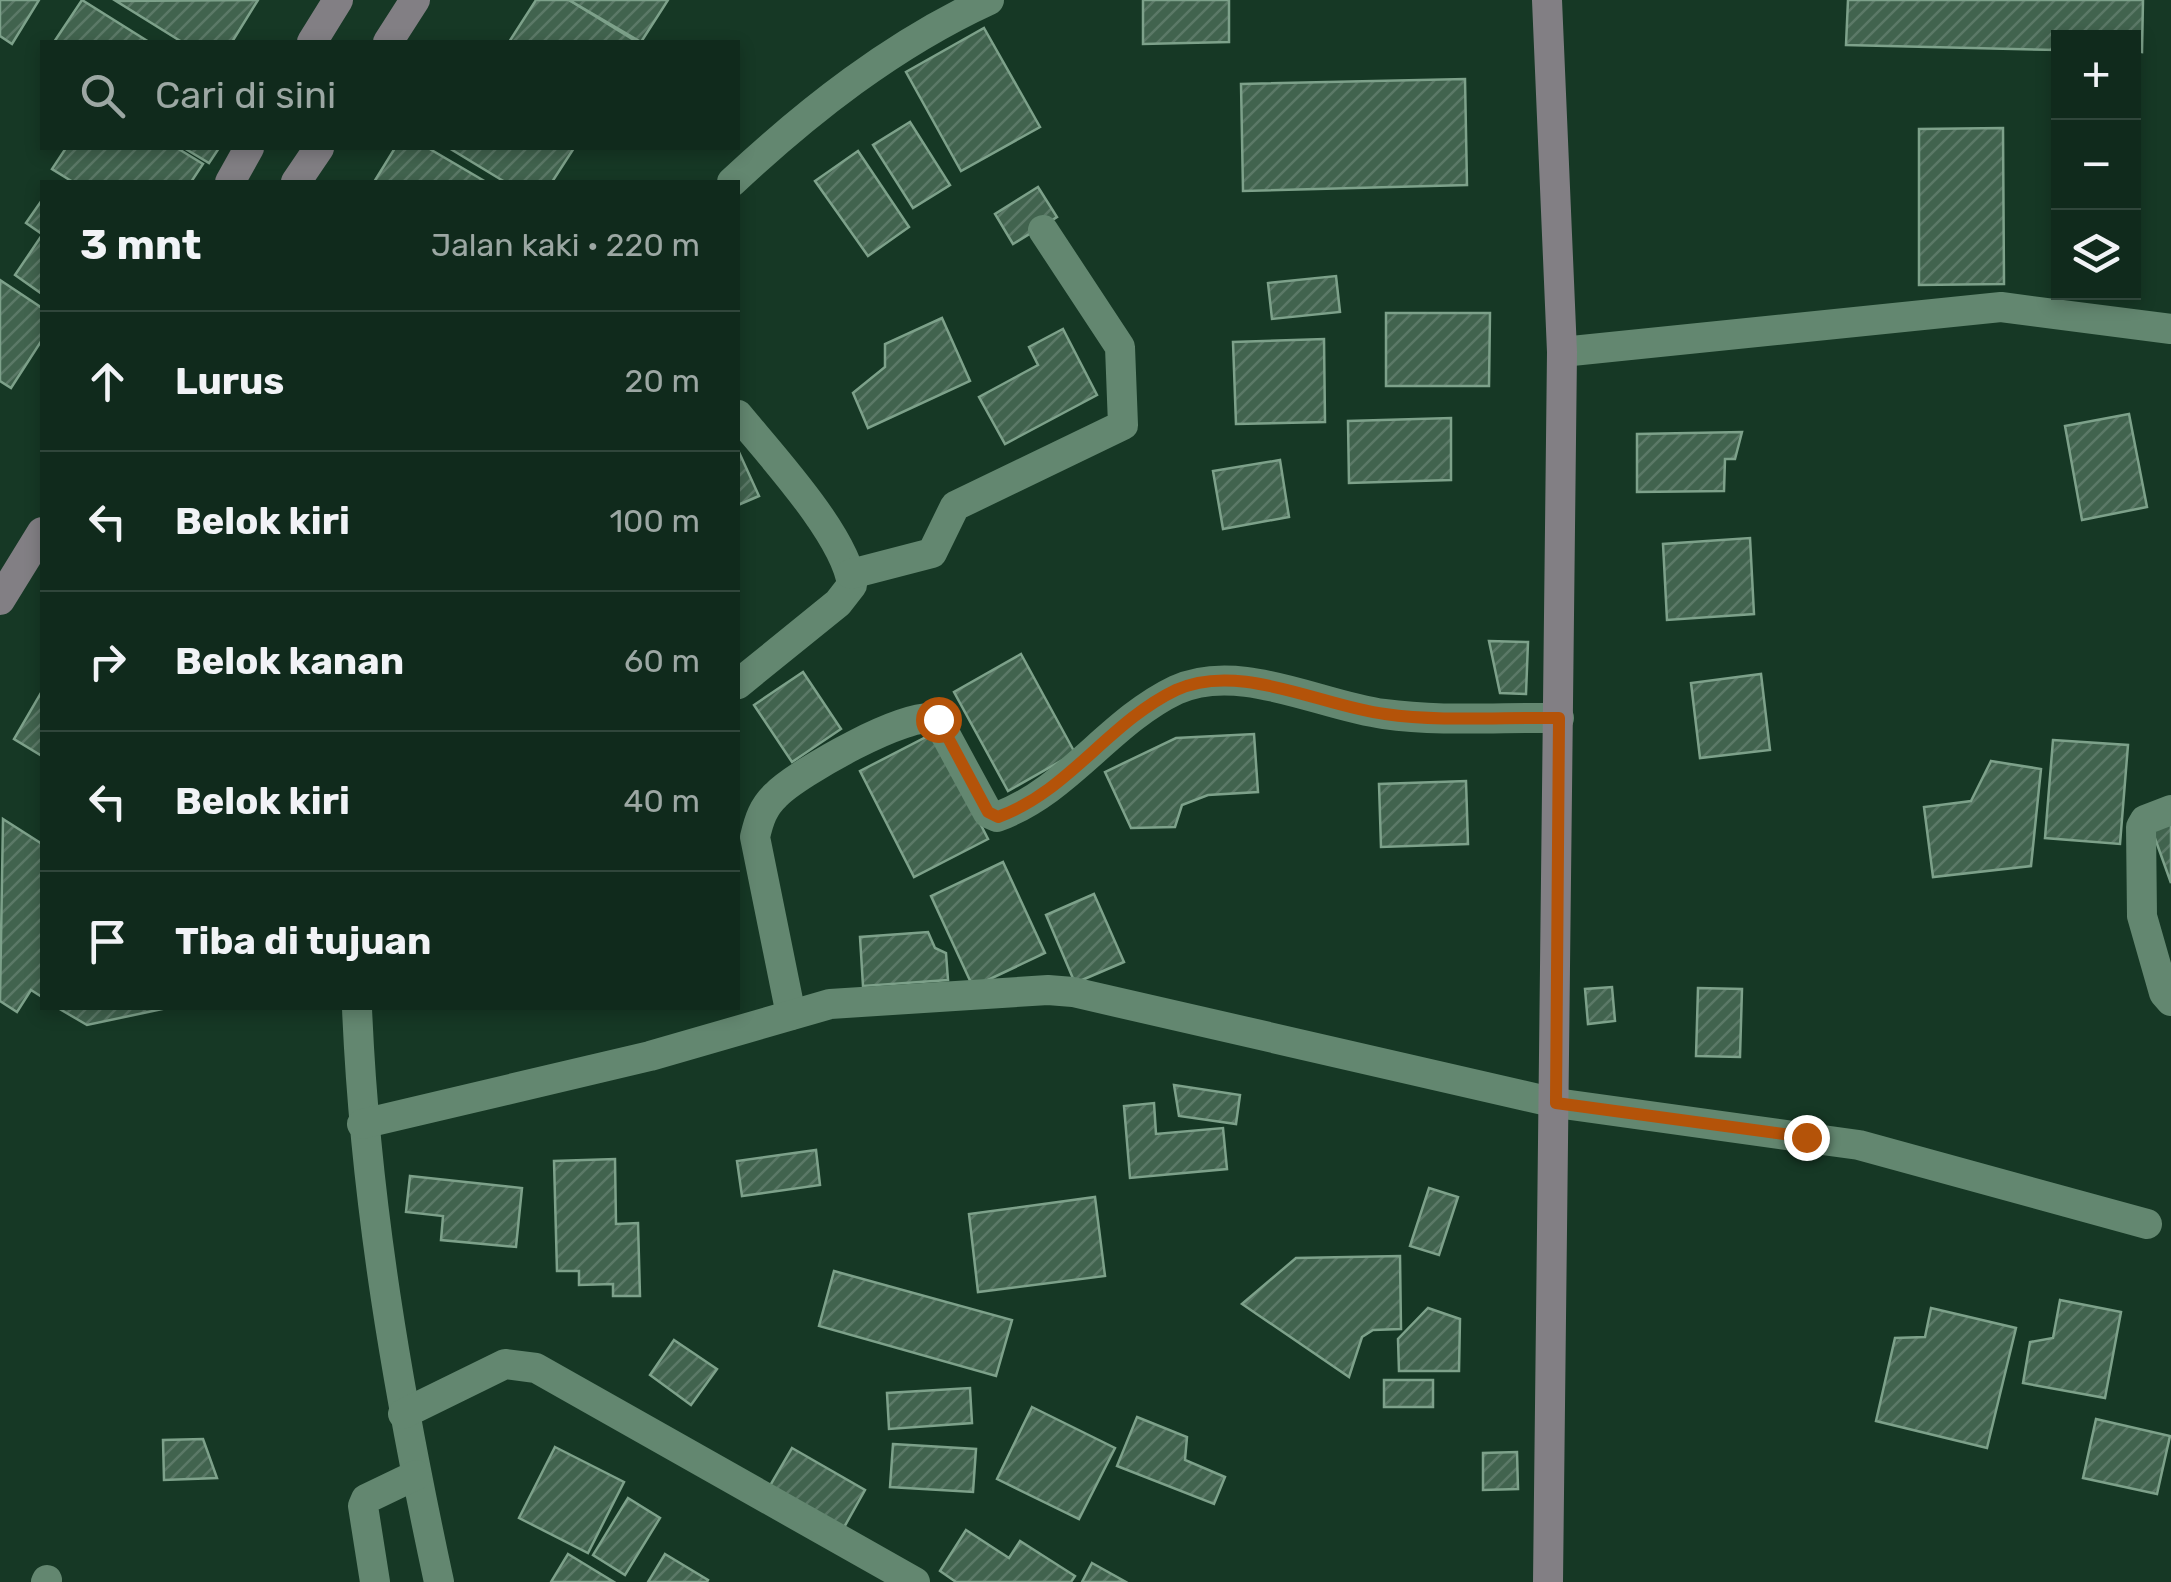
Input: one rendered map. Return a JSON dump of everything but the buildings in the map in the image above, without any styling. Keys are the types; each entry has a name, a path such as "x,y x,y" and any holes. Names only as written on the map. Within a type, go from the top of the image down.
{"street":[{"path":"313,40 338,0"},
{"path":"389,40 416,0"},
{"path":"734,180 809,113 898,50 989,0"},
{"path":"1547,0 1562,352 1548,1582"},
{"path":"231,180 249,150"},
{"path":"297,180 318,150"},
{"path":"851,574 932,553 953,509 961,502 1124,425 1120,347 1044,230"},
{"path":"1562,352 2001,307 2171,329"},
{"path":"740,418 794,482 851,574 852,585 838,604 740,682"},
{"path":"0,600 40,535"},
{"path":"791,1015 755,837 760,816 788,783 896,726 925,716 938,719 988,812 998,817 1079,766 1126,721 1187,686 1242,683 1384,714 1559,718"},
{"path":"2171,810 2146,820 2141,827 2141,880 2142,916 2164,993 2171,1001"},
{"path":"362,1124 650,1056 855,999 1074,992 1556,1103 1859,1145 2147,1224"},
{"path":"358,1010 362,1124 403,1414 439,1582"},
{"path":"403,1414 506,1364 536,1368 914,1582"},
{"path":"375,1582 363,1506 366,1499 416,1475"}],"route":[{"path":"938,719 988,812 998,817 1079,766 1126,721 1187,686 1242,683 1406,716 1559,718 1556,1103 1806,1137"}]}
